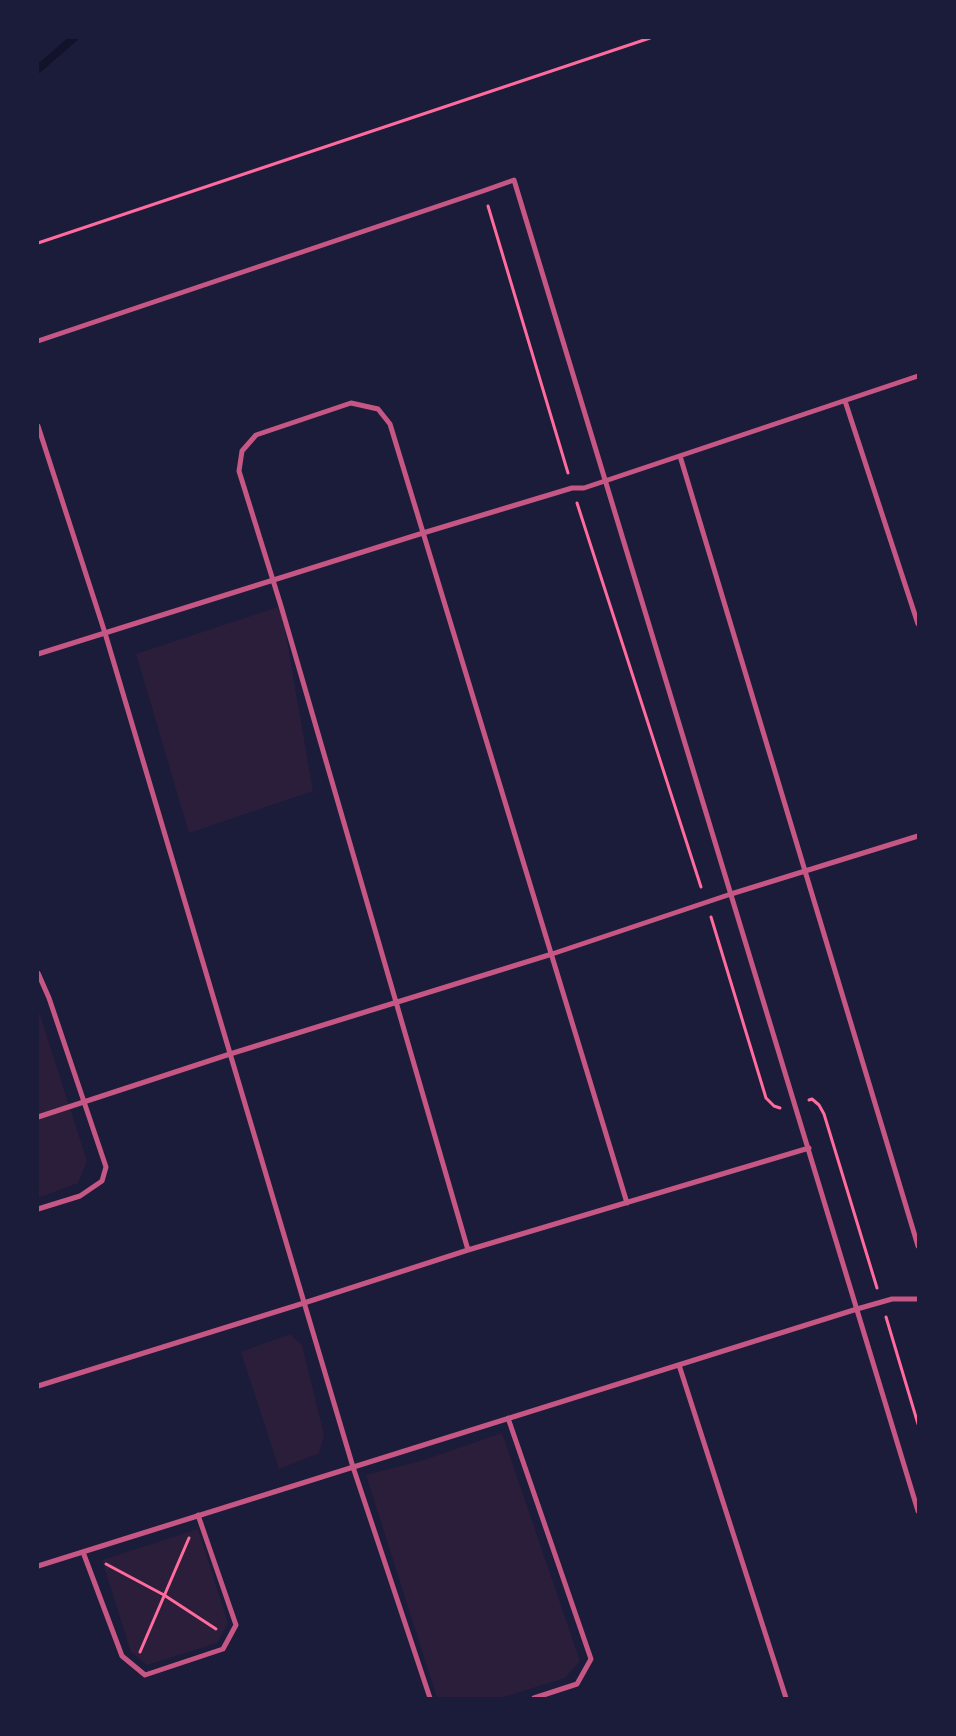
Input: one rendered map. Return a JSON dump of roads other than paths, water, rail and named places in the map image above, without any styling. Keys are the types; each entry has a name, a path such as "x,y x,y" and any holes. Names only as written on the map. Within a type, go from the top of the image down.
{"street":[{"path":"38,342 514,180 918,1511"},
{"path":"38,654 423,533 572,488 584,488 918,376"},
{"path":"845,401 918,624"},
{"path":"468,1250 284,616 239,471 242,451 256,435 351,403 378,408 390,424 627,1203"},
{"path":"38,426 105,633 353,1467 430,1698"},
{"path":"680,456 918,1246"},
{"path":"38,1118 230,1054 552,954 731,894 918,836"},
{"path":"38,973 49,998 106,1167 102,1181 80,1196 38,1209"},
{"path":"38,1386 304,1304 468,1250 809,1148"},
{"path":"38,1566 857,1308 892,1299 918,1299"},
{"path":"679,1364 786,1698"},
{"path":"508,1418 591,1659 577,1684 534,1698"},
{"path":"83,1552 122,1656 145,1675 223,1649 236,1625 198,1515"}],"waterway":[{"path":"38,69 74,38"}]}
